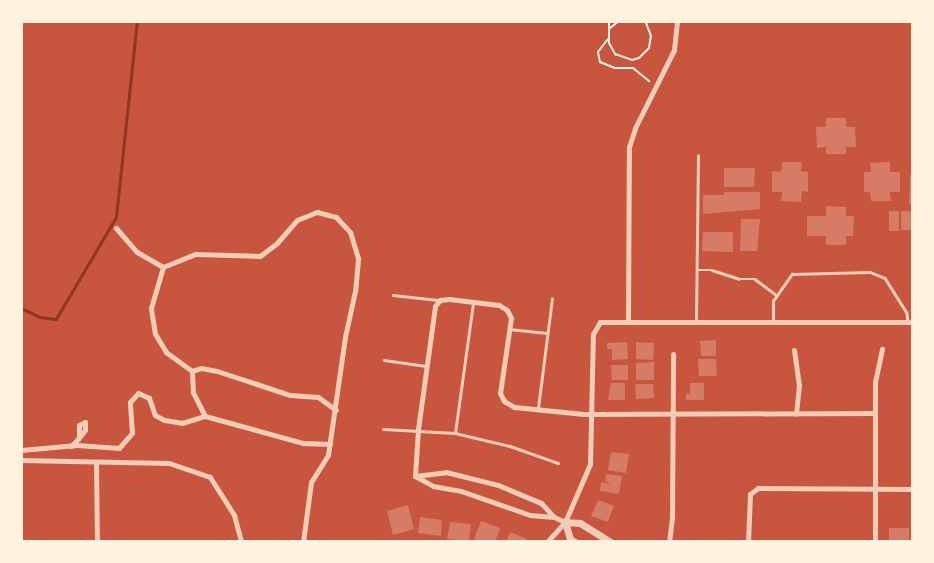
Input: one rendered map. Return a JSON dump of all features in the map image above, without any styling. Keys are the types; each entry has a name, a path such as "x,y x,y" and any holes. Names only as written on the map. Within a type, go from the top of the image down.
{"street":[{"path":"628,322 629,147 635,128 674,50 677,21"},
{"path":"163,267 196,254 260,256 277,243 297,220 317,212 344,223 355,244 358,259 336,410 324,467 311,482 303,542"},
{"path":"116,228 137,251 163,267"},
{"path":"163,267 151,308 155,334 166,352 191,371 193,392 205,416"},
{"path":"415,476 426,366 435,306 440,300 499,305 507,310 511,318 500,393 503,401 514,407 538,412 593,414 876,413"},
{"path":"548,540 565,522 590,464 593,334 600,322 910,322"},
{"path":"875,542 875,382 882,349"},
{"path":"793,350 799,385 796,414"},
{"path":"669,542 672,516 673,354"},
{"path":"191,371 201,368 216,371 290,395 318,397 336,410"},
{"path":"21,450 71,446 113,449 124,444 133,428 130,402 138,393 149,398 155,415 164,420 183,423 205,416 303,443 330,444"},
{"path":"71,446 79,436"},
{"path":"21,460 169,463 210,477 234,515 242,542"},
{"path":"96,462 97,542"},
{"path":"415,476 436,471 489,482 541,503 554,517"},
{"path":"415,476 433,486 461,491 530,515 580,523 610,542"},
{"path":"748,542 750,494 758,488 913,489"},
{"path":"565,522 570,539 575,542"}],"lane":[{"path":"696,322 698,156"},
{"path":"698,270 712,270 739,279 755,279 776,295"},
{"path":"773,322 773,301 788,277 797,273 877,273 886,278 910,322"},
{"path":"393,295 440,300"},
{"path":"538,412 552,299"},
{"path":"455,433 474,302"},
{"path":"509,328 547,333"},
{"path":"384,360 426,366"},
{"path":"383,429 455,433 510,446 558,463"}],"path":[{"path":"609,21 609,38 615,54 630,60 639,58 649,48 651,36 646,22 641,21"},
{"path":"609,29 619,21"},
{"path":"609,38 598,52 600,62 630,68 651,82"},
{"path":"630,60 630,68"}],"building":[{"path":"826,118 846,118 846,127 855,127 856,147 846,147 846,154 826,154 826,147 817,148 816,127 826,127"},
{"path":"782,162 802,162 801,171 808,172 808,192 802,191 801,202 781,201 782,192 772,192 772,171 781,172"},
{"path":"890,162 890,172 900,172 900,192 890,192 891,201 871,201 870,192 864,192 864,172 871,172 870,163"},
{"path":"724,168 755,168 754,187 724,187"},
{"path":"910,174 913,174 913,204 909,204"},
{"path":"724,192 760,192 760,209 703,214 703,195 724,195"},
{"path":"826,206 846,207 846,216 854,216 853,236 846,236 846,245 826,245 826,236 807,236 807,216 826,216"},
{"path":"889,211 899,211 899,231 889,231"},
{"path":"901,211 913,211 913,230 901,230"},
{"path":"741,219 760,219 757,251 740,251"},
{"path":"703,232 733,232 733,252 702,251"},
{"path":"716,340 716,356 701,356 700,341"},
{"path":"627,342 628,359 612,360 612,349 607,349 607,343"},
{"path":"636,342 654,343 653,360 636,359"},
{"path":"698,359 716,359 717,376 699,376"},
{"path":"654,362 654,380 636,380 636,363"},
{"path":"611,365 628,365 628,380 612,380"},
{"path":"611,383 625,383 625,400 608,400"},
{"path":"690,383 704,383 704,400 686,400 686,394 690,394"},
{"path":"635,384 653,384 654,398 636,399"},
{"path":"611,452 629,454 626,473 608,470"},
{"path":"606,474 622,476 619,494 600,491 601,482 611,484 605,481"},
{"path":"598,500 614,506 608,522 591,516"},
{"path":"408,505 414,529 393,535 387,511"},
{"path":"420,517 442,520 441,536 418,533"},
{"path":"481,521 500,528 495,542 473,542"},
{"path":"450,522 471,524 469,541 447,539"},
{"path":"889,528 909,528 909,542 889,542"},
{"path":"510,532 527,539 526,542 506,542"}],"waterway":[{"path":"21,308 40,317 56,319 116,217 137,21"}]}
